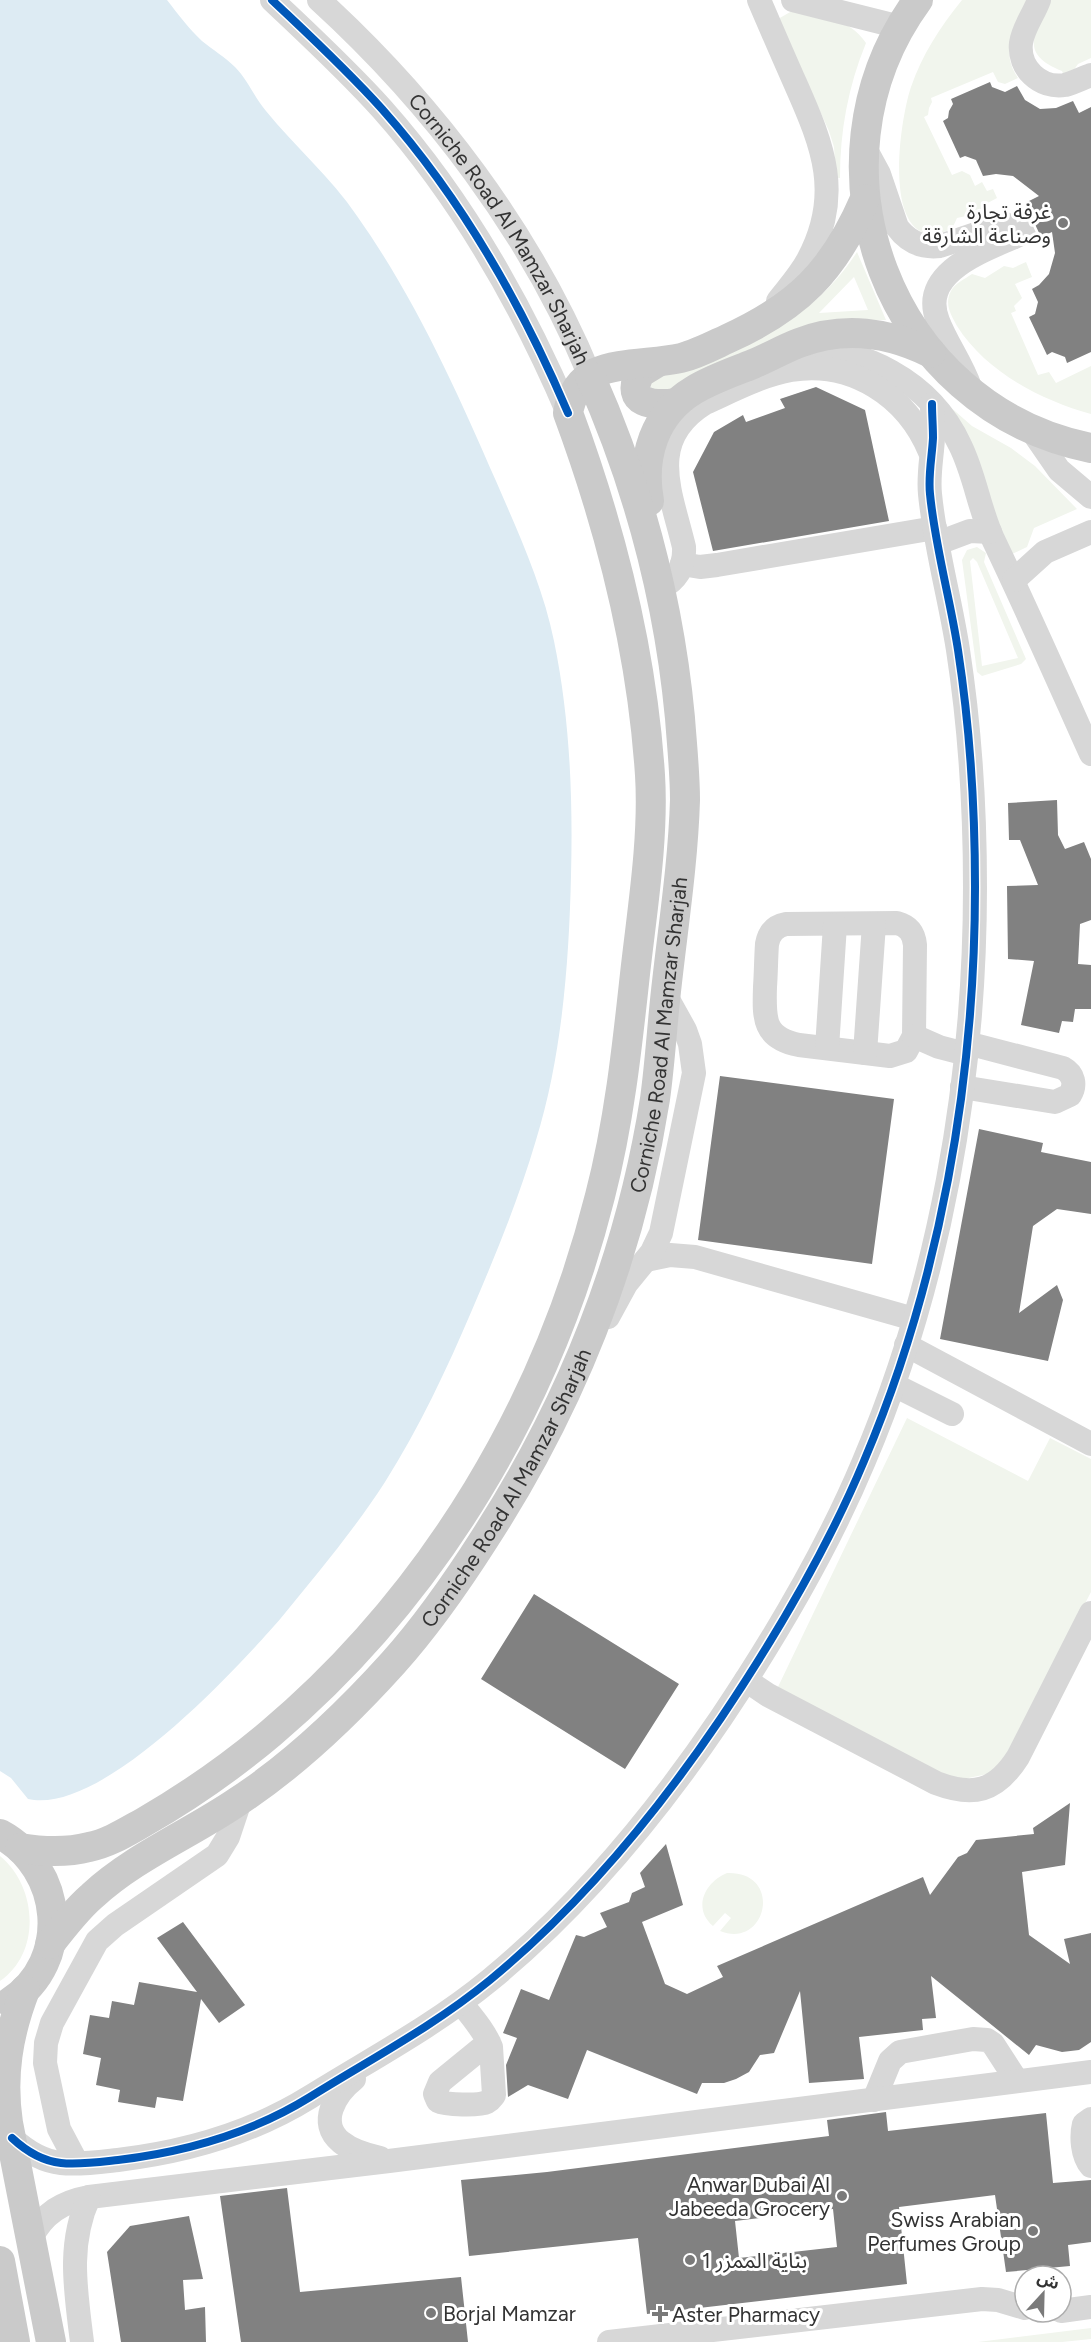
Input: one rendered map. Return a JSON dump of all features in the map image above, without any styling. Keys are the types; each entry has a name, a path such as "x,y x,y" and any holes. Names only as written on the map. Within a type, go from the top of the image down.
{"main road":[{"path":"918,0 888,49 872,96 864,145 864,199 876,255 886,281 899,307 931,353 972,393 1030,428 1091,448"},
{"path":"568,413 573,396 590,376 609,369 693,354 761,324 795,300 823,270 847,237 864,199"},
{"path":"615,562 651,553 653,529 645,477 647,453 661,421 676,403 705,384 813,338 865,333 900,339 931,353"},
{"path":"658,362 640,373 635,386 637,392 645,402 651,405 676,403"},
{"name":"Corniche Road Al Mamzar Sharjah","path":"50,1944 90,1898 112,1880 240,1800 318,1738 395,1661 461,1575 520,1484 544,1441 585,1351 619,1255 645,1151 660,1057 683,843 685,796 678,698 660,589 638,504 622,456 590,376"},
{"name":"Corniche Road Al Mamzar Sharjah","path":"10,1841 54,1852 69,1851 109,1841 156,1815 214,1777 296,1712 370,1638 435,1556 493,1465 536,1380 572,1292 601,1192 621,1091 649,832 650,778 637,669 615,562 593,482 568,413"},
{"path":"0,2008 25,1990 41,1969 50,1944 53,1922 51,1899 40,1871 10,1841"},
{"path":"25,1990 12,2026 6,2060 5,2092 31,2238 57,2340"},
{"path":"0,2261 15,2342"}],"street":[{"name":"Corniche Road Al Mamzar Sharjah","path":"272,0 350,74 408,140 444,186 500,273 530,328 568,413"},
{"name":"Corniche Road Al Mamzar Sharjah","path":"319,0 414,97 484,186 536,267 590,376"},
{"path":"759,0 818,136 826,172 827,190 822,227 808,261 761,324"},
{"path":"793,0 900,27"},
{"path":"1040,0 1021,42 1022,58 1029,73 1051,85 1065,85 1091,75"},
{"path":"864,145 879,174 897,227 908,239 924,246 940,246 1001,234 953,269 942,280 936,295 937,319 958,359 972,393"},
{"path":"781,352 822,351 863,359 900,377 933,404 943,416 960,444 990,532 1014,580 1091,754"},
{"path":"660,589 674,579 682,564 684,547 666,476 667,454 674,434 687,416 715,399 776,374 792,370 840,371 870,382 896,401 918,425 931,454"},
{"path":"12,2138 33,2154 47,2160 77,2163 112,2161 180,2149 247,2130 294,2107 404,2041 461,2003 526,1948 608,1864 673,1786 746,1680 790,1609 864,1462 894,1385 914,1319 946,1184 962,1087 972,980 975,893 971,776 959,659 929,485 933,404"},
{"path":"1030,428 1059,470 1091,497"},
{"path":"682,564 700,567 970,531 990,532"},
{"path":"1014,580 1034,559 1045,552 1091,532"},
{"path":"866,1053 874,924"},
{"path":"874,924 903,925 915,939 914,1036 906,1050 896,1055 866,1053 788,1043 777,1038 765,1018 764,1007 767,944 771,933 780,925 874,924"},
{"path":"827,1048 835,925"},
{"path":"585,1351 605,1323 626,1284 657,1243 663,1224 694,1073 690,1044 685,1029 665,994"},
{"path":"914,1036 939,1047 966,1048 1063,1068 1071,1074 1074,1085 1066,1099 1055,1102 962,1087"},
{"path":"663,1224 676,1242 695,1257"},
{"path":"646,1260 670,1255 695,1257 914,1319"},
{"path":"906,1346 1091,1444"},
{"path":"894,1385 952,1414"},
{"path":"746,1680 768,1695 936,1783 950,1789 966,1791 983,1789 997,1782 1009,1771 1018,1757 1091,1613"},
{"path":"77,2163 59,2129 45,2063 46,2043 52,2024 98,1941 115,1924 217,1855 228,1838 240,1800"},
{"path":"461,2003 478,2023 489,2042"},
{"path":"874,2100 890,2061 900,2052 973,2039 987,2040 993,2044 1017,2081"},
{"path":"318,2169 331,2151 335,2100 340,2092 375,2058"},
{"path":"31,2238 38,2225 54,2210 74,2200 89,2197 1091,2072"},
{"path":"294,2107 316,2112 358,2152 389,2161"},
{"path":"1091,2119 1084,2124 1083,2132 1086,2159 1091,2166"},
{"path":"82,2342 74,2280 74,2252 80,2219 89,2197"},
{"path":"609,2342 982,2299 1013,2304"},
{"path":"1073,2309 1091,2307"}],"shaded area":[{"path":"0,0 167,0 197,36 240,72 266,111 336,188 378,247 398,279 450,378 537,580 554,641 564,699 569,758 572,847 563,1009 545,1108 522,1183 490,1268 442,1376 409,1441 373,1500 322,1568 281,1618 233,1671 200,1703 128,1763 92,1785 58,1798 28,1799 11,1778 0,1771"},
{"path":"962,0 1027,0 1014,29 1009,48 1012,68 1018,78 1005,84 998,82 993,72 931,98 928,115 924,117 952,175 962,171 970,175 975,186 982,182 987,191 993,189 997,198 982,206 980,213 957,218 952,229 930,234 915,227 906,213 901,193 899,170 903,122 911,87 926,53"},
{"path":"1050,0 1091,0 1091,58 1078,64 1071,74 1064,76 1062,71 1039,57 1035,50 1034,42 1039,23"},
{"path":"792,11 843,23 859,34 866,43 854,76 846,109 840,178 836,178 834,147 829,131 778,19"},
{"path":"857,252 886,320 857,320 662,395 654,395 648,380 794,317 821,295","holes":["854,277 868,310 819,313"]},
{"path":"1026,262 1032,277 1015,284 1022,298 1014,306 1016,311 1011,313 1038,375 1049,372 1056,383 1091,366 1091,414 1034,392 999,370 969,342 951,314 948,305 949,296 960,281 972,274 985,278 1004,266 1013,268"},
{"path":"948,405 972,426 1011,448 1035,466 1077,509 1034,528 1027,547 1012,554"},
{"path":"977,547 986,553 984,562 1026,659 1021,664 982,676 977,672 962,560 967,550","holes":["973,558 977,562 1018,658 982,666 970,561"]},
{"path":"907,1418 1028,1481 1050,1438 1091,1459 1091,1592 997,1772 954,1781 777,1689"},
{"path":"0,1856 22,1884 30,1919 23,1953 14,1969 0,1981"},
{"path":"727,1873 745,1876 757,1884 762,1895 762,1908 758,1920 749,1930 736,1934 720,1931 731,1918 725,1913 713,1926 703,1911 702,1904 707,1889 719,1877"},
{"path":"1091,2328 1091,2339 1062,2342 978,2342"}],"building":[{"name":"غرفة تجارة وصناعة الشارقة","path":"990,82 992,87 1005,92 1017,86 1025,100 1040,109 1056,108 1073,101 1079,113 1091,107 1091,352 1067,363 1065,357 1052,352 1047,355 1029,317 1035,314 1038,302 1032,289 1049,274 1055,253 1052,232 1041,237 1025,203 1039,196 1013,176 996,174 983,176 976,160 965,156 960,158 943,121 948,118 953,104 951,99"},
{"path":"816,387 865,410 889,521 713,551 693,472 714,432 743,415 746,422 785,408 780,399"},
{"path":"1057,800 1058,835 1065,849 1084,842 1091,859 1091,920 1080,924 1078,964 1091,965 1091,1009 1075,1009 1073,1022 1062,1021 1059,1033 1021,1025 1034,961 1008,959 1007,886 1038,885 1020,840 1009,840 1008,803"},
{"path":"720,1076 894,1099 872,1264 698,1240"},
{"path":"979,1129 1043,1143 1041,1152 1091,1162 1091,1214 1057,1209 1033,1226 1019,1313 1057,1285 1063,1300 1048,1361 940,1339"},
{"path":"534,1594 679,1684 625,1769 481,1679"},
{"path":"1070,1803 1065,1865 1022,1872 1029,1935 1070,1964 1064,1939 1091,1933 1091,2042 1079,2050 1062,2052 1036,2045 1029,2055 931,1976 936,2018 922,2019 923,2030 859,2037 864,2079 809,2083 800,1991 774,2053 760,2055 749,2072 736,2079 724,2083 702,2083 697,2094 587,2050 568,2099 528,2085 508,2097 506,2065 517,2038 503,2033 521,1989 549,2000 576,1935 584,1937 607,1927 600,1913 629,1902 632,1893 645,1887 640,1873 666,1844 683,1905 642,1922 665,1984 687,1994 723,1977 717,1966 923,1877 930,1895 958,1857 967,1853 976,1840 1034,1834 1033,1828"},
{"path":"183,1922 245,2005 219,2023 201,1999 183,2101 157,2097 155,2108 118,2102 120,2090 96,2085 101,2058 83,2054 90,2015 109,2018 112,2001 134,2005 139,1982 197,1992 157,1938"},
{"path":"886,2112 888,2131 1046,2113 1053,2183 1091,2180 1091,2242 1068,2245 1070,2264 1013,2264 1013,2271 1006,2272 995,2195 899,2207 907,2284 647,2314 638,2238 469,2256 461,2180 547,2172 829,2136 827,2120","holes":["833,2209 837,2247 739,2258 735,2221"]},
{"path":"287,2188 300,2292 461,2277 468,2342 241,2342 220,2196"},
{"path":"189,2216 203,2279 183,2280 185,2310 205,2307 206,2342 121,2342 107,2252 130,2226"}],"tunnel":[{"path":"1012,238 1036,227"}],"cycle path":[{"path":"272,0 382,109 438,179 464,216 510,292 568,413"},
{"path":"12,2138 41,2158 75,2164 168,2152 217,2139 288,2110 402,2042 469,1997 555,1921 586,1890 643,1824 721,1718 780,1625 817,1561 864,1461 891,1393 913,1323 933,1252 948,1180 960,1107 968,1033 975,887 973,798 962,679 930,494 932,404"}],"place":[{"name":"غرفة تجارة وصناعة الشارقة","path":"1063,223"},
{"name":"Anwar Dubai Al Jabeeda Grocery","path":"842,2196"},
{"name":"Swiss Arabian Perfumes Group","path":"1033,2231"},
{"name":"بناية الممزر 1","path":"690,2260"},
{"name":"Borjal Mamzar","path":"431,2313"},
{"name":"Aster Pharmacy","path":"660,2314"}]}
